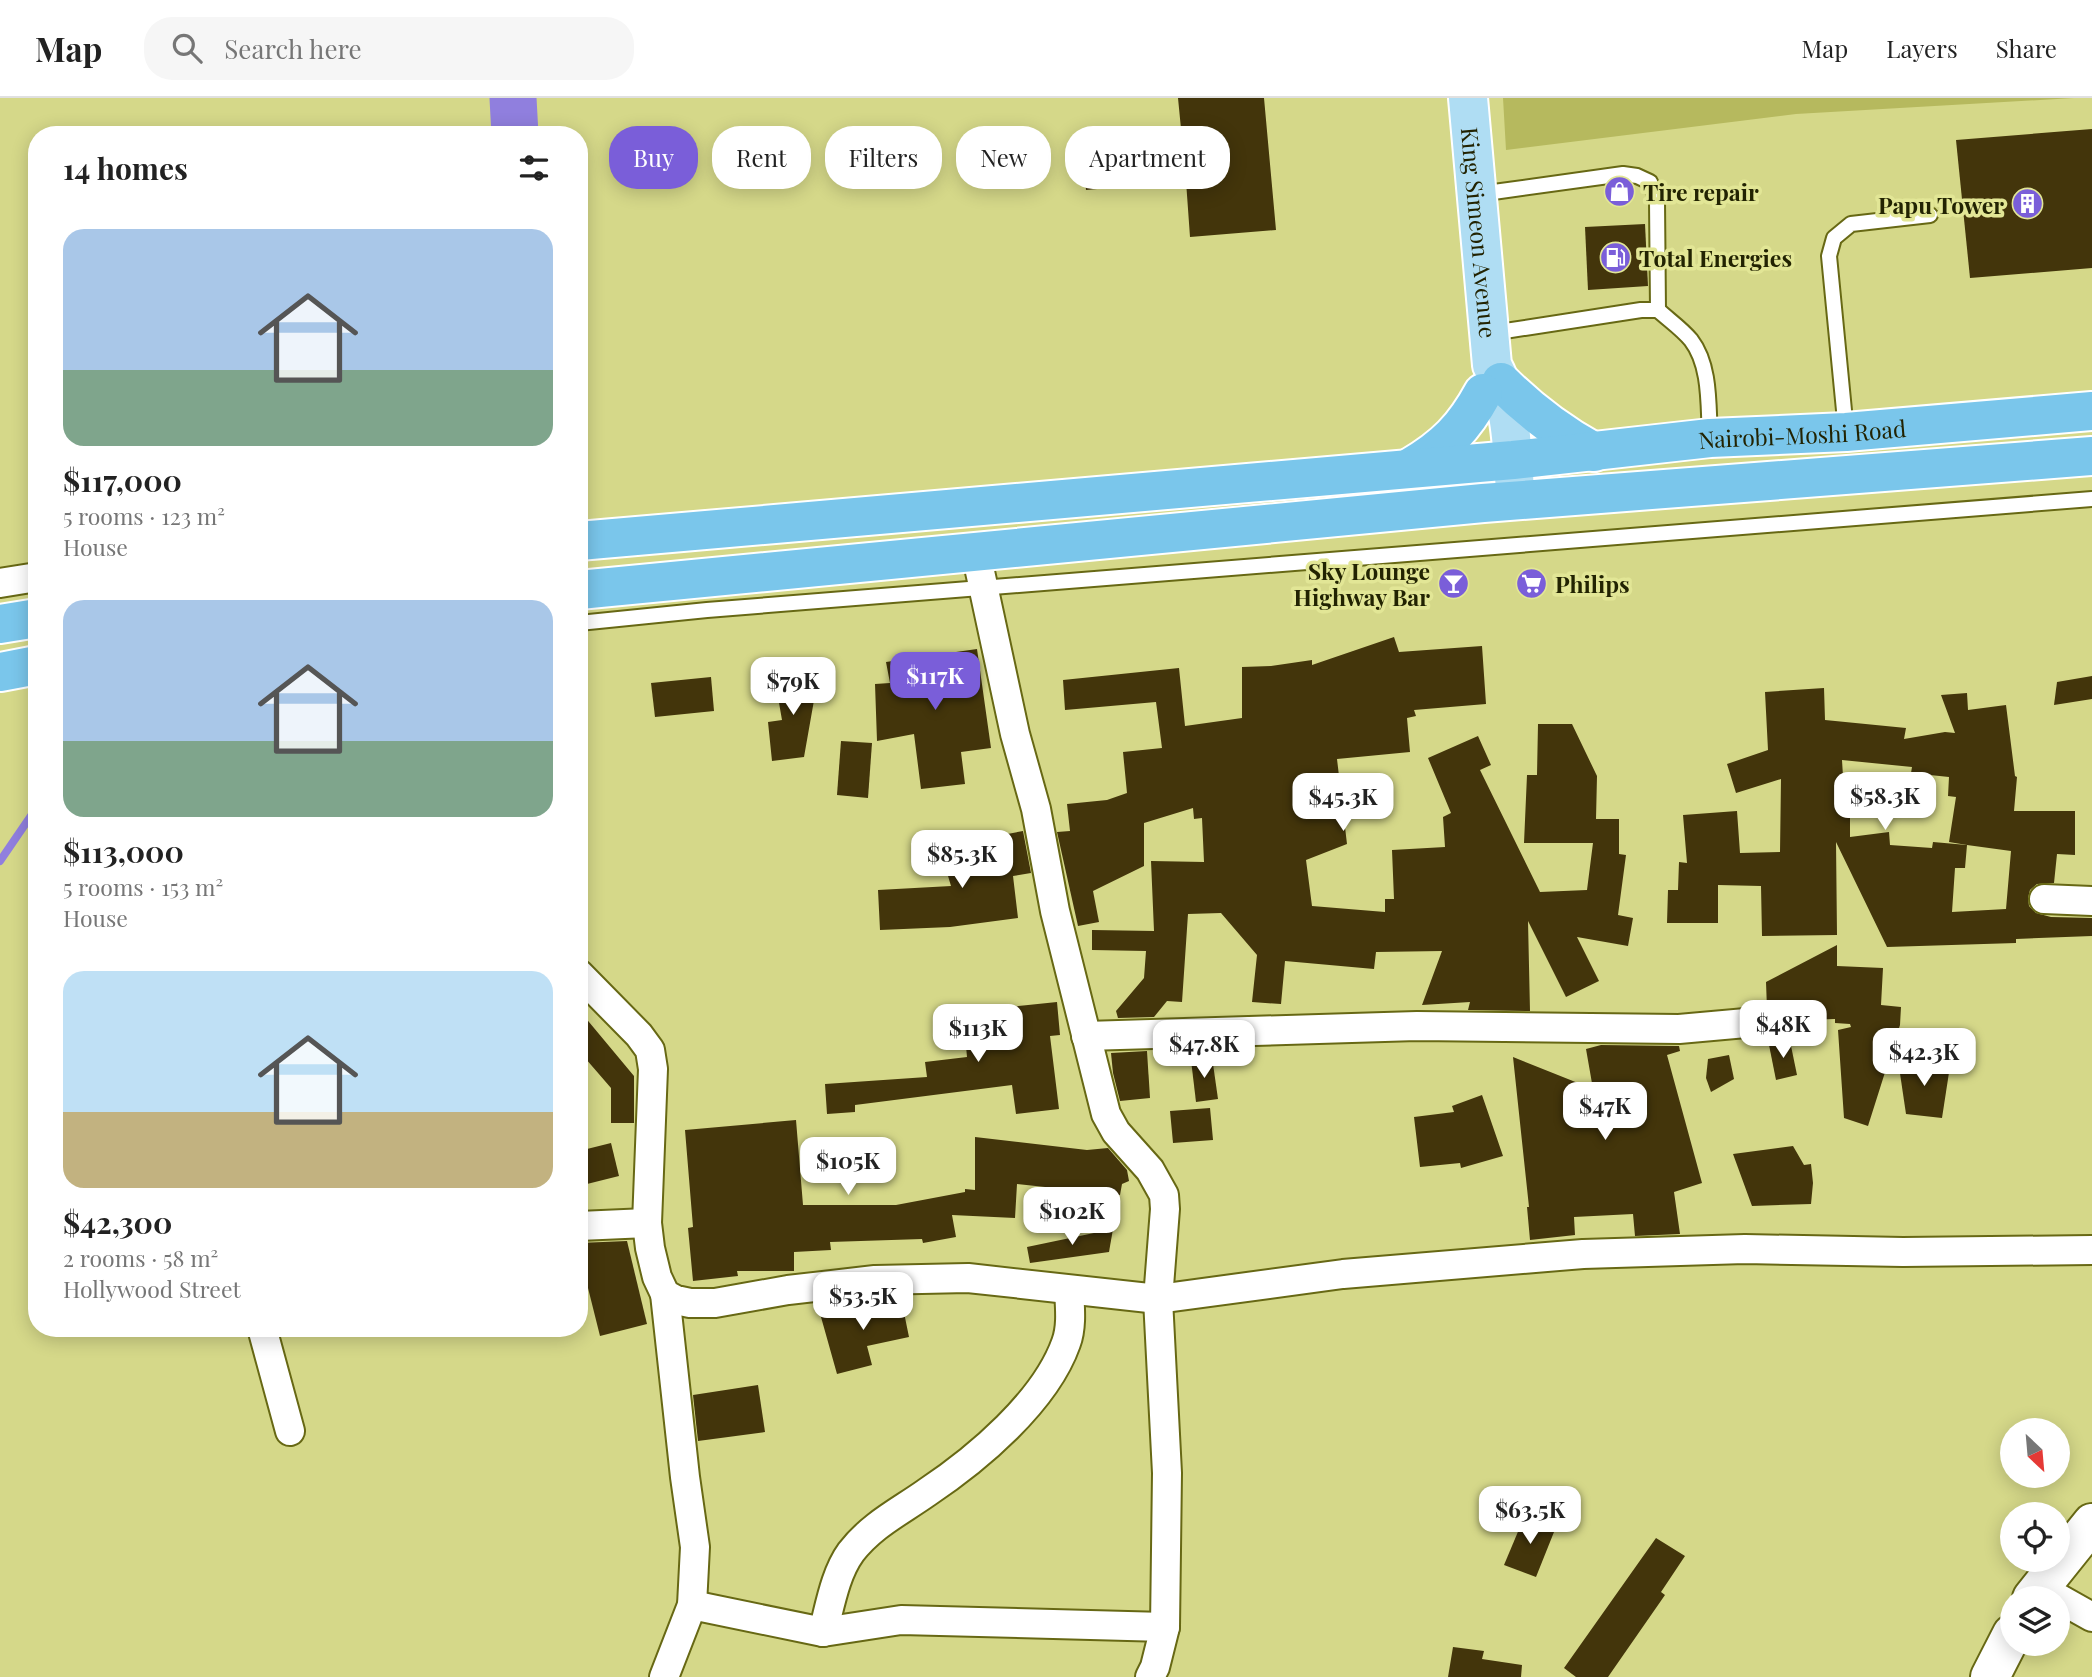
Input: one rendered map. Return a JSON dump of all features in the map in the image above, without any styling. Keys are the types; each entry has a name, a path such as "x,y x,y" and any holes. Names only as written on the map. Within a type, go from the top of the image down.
{"highway":[{"path":"1409,468 1452,438 1470,417 1491,369 1523,404 1571,440 1594,452"},
{"name":"Nairobi-Moshi Road","path":"588,540 1497,461 1710,438 1846,432 2092,411"},
{"name":"Nairobi-Moshi Road","path":"588,590 980,571 1348,517 1499,501 2092,456"},
{"path":"1348,517 1349,473"},
{"path":"0,624 28,619"},
{"path":"0,672 28,667"}],"main road":[{"name":"King Simeon Avenue","path":"1468,98 1491,369 1499,501"}],"street":[{"path":"980,571 1015,734 1036,809 1055,911 1106,1114 1116,1132 1150,1170 1164,1195 1165,1225 1158,1299 1167,1473 1165,1627 1150,1677"},
{"path":"0,583 28,578"},
{"path":"0,690 28,681"},
{"path":"2044,899 2092,901"},
{"path":"588,983 639,1035 650,1050 653,1069 647,1223 657,1276 665,1293 695,1547 692,1605 664,1677"},
{"path":"1086,1036 1417,1026 1679,1029 1757,1022"},
{"path":"588,1226 647,1223"},
{"path":"665,1293 676,1300 690,1303 715,1303 788,1290 875,1280 968,1278 1158,1299 1343,1274 1583,1254 1745,1249 1903,1252 2092,1250"},
{"path":"823,1632 836,1582 857,1546 881,1522 946,1479 1005,1431 1055,1367 1066,1342 1070,1318 1069,1290"},
{"path":"264,1337 290,1431"},
{"path":"2052,1586 2092,1522"},
{"path":"692,1605 823,1632 901,1620 1165,1627"},
{"path":"2070,1607 2092,1617"},
{"path":"1990,1677 2001,1656"}],"lane":[{"path":"1477,194 1623,174 1650,182 1657,201 1658,310"},
{"path":"1846,432 1829,256 1834,238 1851,224 1930,215"},
{"path":"1491,369 1641,310 1658,310 1691,341 1701,360 1706,377 1710,438"},
{"path":"588,622 707,610 980,571 2092,499"}],"green space":[{"path":"1503,98 2074,98 1796,114 1506,150"}],"building":[{"path":"1178,98 1264,98 1276,230 1190,237 1187,189 1230,189 1230,126 1181,126"},
{"name":"Papu Tower","path":"2092,129 2092,268 1970,278 1956,140"},
{"name":"Total Energies","path":"1645,224 1648,286 1588,290 1585,227"},
{"path":"1394,637 1399,652 1482,646 1486,704 1414,710 1416,716 1407,718 1410,752 1337,759 1347,844 1306,860 1312,906 1385,912 1385,899 1394,899 1392,850 1445,847 1443,817 1451,813 1428,758 1478,736 1491,765 1480,770 1540,892 1587,890 1593,843 1524,843 1527,775 1537,775 1538,724 1572,724 1597,776 1596,819 1619,819 1619,854 1626,855 1618,915 1633,918 1628,946 1577,937 1599,981 1566,997 1528,921 1530,1011 1468,1010 1470,1002 1422,1005 1442,951 1376,952 1374,969 1285,961 1281,1004 1252,1002 1257,955 1221,913 1188,914 1182,1002 1167,1001 1154,1017 1118,1018 1116,1011 1144,978 1146,951 1092,950 1092,930 1154,931 1151,861 1204,862 1202,818 1194,819 1193,808 1144,823 1144,866 1093,891 1099,922 1078,926 1057,832 1070,831 1067,804 1107,800 1127,793 1123,752 1162,748 1156,702 1065,710 1063,680 1179,668 1185,726 1242,718 1242,667 1312,660 1312,665"},
{"path":"977,649 991,748 961,752 965,784 921,789 914,734 877,741 875,684 890,683 886,662"},
{"path":"819,672 804,757 772,761 768,722 782,720 775,680"},
{"path":"2092,676 2092,699 2054,705 2057,682"},
{"path":"711,677 714,711 655,717 651,683"},
{"path":"1824,688 1825,720 1906,728 1904,739 1945,732 1955,733 1941,695 1967,693 1968,710 2006,705 2017,777 2014,811 2075,811 2075,855 2057,854 2054,883 2037,884 2030,890 2029,906 2036,913 2051,917 2092,918 2092,936 2016,939 2016,943 1887,947 1836,842 1837,935 1762,936 1761,886 1718,885 1718,923 1667,923 1668,890 1678,890 1679,862 1687,863 1683,815 1737,811 1740,853 1780,852 1781,779 1736,793 1727,764 1768,750 1765,692","holes":["1842,760 1912,767 1911,773 1949,777 1948,796 1956,797 1949,842 1967,845 1933,842 1932,848 1890,845 1889,832 1850,837 1850,809 1845,809","1967,845 2011,851 2006,909 1952,912 1955,868 1965,868"]},
{"path":"841,741 872,743 868,798 837,795"},
{"path":"1023,831 1031,873 1013,876 1018,918 950,927 880,930 878,890 951,886 943,859 993,845 992,837"},
{"path":"1837,945 1837,966 1883,968 1881,1005 1901,1007 1900,1025 1868,1126 1844,1118 1838,1030 1851,1027 1850,1024 1835,1023 1835,1019 1773,1021 1767,1009 1766,982"},
{"path":"1057,1002 1060,1035 1050,1036 1059,1109 1016,1114 1012,1085 855,1105 855,1112 827,1114 825,1084 927,1077 925,1062 967,1057 963,1012"},
{"path":"588,1021 634,1076 634,1123 611,1123 611,1088 588,1061"},
{"path":"1790,1041 1797,1075 1776,1080 1769,1045"},
{"path":"1601,1045 1679,1046 1680,1051 1667,1055 1702,1183 1674,1192 1680,1234 1635,1236 1633,1214 1574,1217 1575,1235 1530,1240 1513,1057 1593,1089 1586,1049"},
{"path":"1147,1051 1150,1098 1120,1101 1111,1053"},
{"path":"1729,1055 1734,1079 1711,1092 1706,1078 1708,1059"},
{"path":"1212,1057 1218,1099 1196,1102 1191,1060"},
{"path":"1898,1060 1950,1066 1942,1118 1906,1114"},
{"path":"1482,1095 1503,1156 1461,1168 1460,1163 1420,1167 1414,1117 1454,1112 1452,1106"},
{"path":"1210,1108 1213,1140 1173,1143 1170,1111"},
{"path":"796,1120 803,1205 896,1205 965,1192 965,1189 975,1190 975,1137 1087,1150 1108,1148 1127,1170 1129,1181 1122,1184 1120,1195 1017,1184 1015,1218 952,1215 956,1237 923,1243 922,1239 830,1242 831,1250 794,1252 794,1271 737,1271 738,1276 693,1281 688,1228 693,1227 685,1130"},
{"path":"611,1143 619,1176 588,1184 588,1149"},
{"path":"1793,1146 1804,1165 1811,1164 1811,1204 1752,1206 1733,1154"},
{"path":"1113,1229 1109,1252 1030,1263 1027,1247"},
{"path":"627,1241 647,1324 600,1336 588,1288 588,1243"},
{"path":"901,1298 909,1337 867,1346 872,1365 837,1374 821,1317"},
{"path":"758,1385 765,1432 698,1441 693,1395"},
{"path":"1525,1515 1556,1527 1536,1577 1504,1565"},
{"path":"1656,1538 1685,1556 1661,1592 1665,1595 1608,1677 1576,1677 1564,1668"},
{"path":"1453,1647 1484,1651 1482,1659 1522,1665 1521,1677 1448,1677"}],"waterway":[{"path":"513,98 515,126"},
{"path":"0,861 28,820"}],"place":[{"name":"Tire repair","path":"1620,191"},
{"name":"Papu Tower","path":"2027,204"},
{"name":"Total Energies","path":"1616,257"},
{"name":"Sky Lounge Highway Bar","path":"1453,583"},
{"name":"Philips","path":"1532,583"}]}
